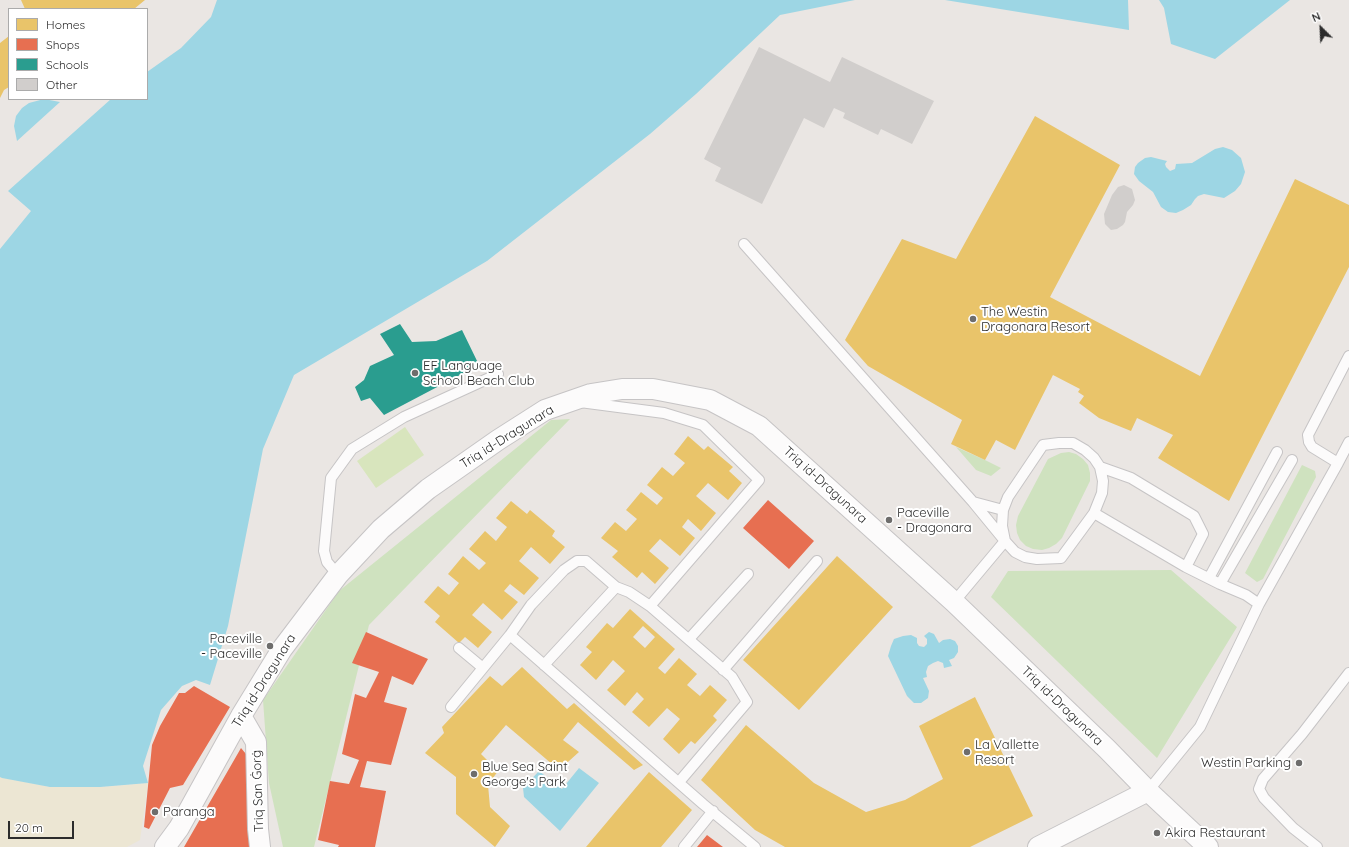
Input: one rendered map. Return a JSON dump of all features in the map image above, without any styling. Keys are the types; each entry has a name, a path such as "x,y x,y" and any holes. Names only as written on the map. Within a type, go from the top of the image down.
{"street":[{"name":"Triq id-Dragunara","path":"166,847 179,828 241,716 282,649 338,575 381,529 428,489 498,440 545,410 591,394 622,389 653,389 710,400 759,426 954,602 1101,743 1148,791 1208,847"},
{"name":"Triq San Ġorġ","path":"241,716 256,742 258,829 260,847"},
{"path":"1038,847 1148,791"}],"lane":[{"path":"744,244 973,502 1005,541 1015,552 1026,557 1037,559 1062,558 1094,513 1102,493 1104,481 1100,467 1094,458 1086,450 1073,444 1059,443 1043,445 1008,497 1003,510 1002,526 1005,541"},
{"path":"1338,463 1312,447 1309,442 1308,435 1349,356"},
{"path":"338,575 327,562 324,551 331,478 352,449 404,417 498,374"},
{"path":"569,401 664,413 702,425 759,480 650,606"},
{"path":"1148,791 1200,727 1259,604 1349,442"},
{"path":"1209,578 1277,452"},
{"path":"1220,584 1292,460"},
{"path":"1100,467 1131,478 1194,516 1202,534 1186,567"},
{"path":"973,502 1003,510"},
{"path":"1094,513 1186,567 1246,595 1259,604"},
{"path":"954,602 1005,541"},
{"path":"452,707 510,635 531,605 564,570 577,561 586,560 616,587 628,592 650,606 689,639 732,677 747,702 679,782"},
{"path":"723,670 817,561"},
{"path":"689,639 748,574"},
{"path":"544,665 616,587"},
{"path":"510,635 755,847"},
{"path":"459,648 483,668"},
{"path":"1317,847 1293,828 1264,798 1259,789 1263,779 1302,734 1349,673"},
{"path":"684,847 713,811"}],"green space":[{"path":"570,419 369,625 314,847 283,847 269,783 263,700 339,591 551,420"},
{"path":"405,427 424,455 376,488 357,461"},
{"path":"956,447 1001,468 991,476 976,470"},
{"path":"1069,452 1076,454 1088,465 1090,481 1062,538 1049,548 1042,550 1033,549 1026,546 1020,540 1016,525 1018,516 1048,459 1061,453"},
{"path":"1302,465 1315,471 1316,477 1263,579 1257,582 1245,573"},
{"path":"1171,570 1237,627 1157,758 991,597 1008,571"}],"sand":[{"path":"0,777 50,787 100,787 148,783 140,840 127,847 0,847"}],"water":[{"path":"217,0 855,0 780,15 696,94 650,134 487,261 294,375 263,449 228,626 210,685 196,680 182,686 161,710 143,766 148,783 100,787 50,787 2,778 0,777 0,249 31,211 8,191 110,100 148,100 148,71 181,48 211,17"},
{"path":"945,0 1128,0 1129,30"},
{"path":"1159,0 1290,0 1215,59 1171,44 1164,8"},
{"path":"40,100 60,102 17,141 14,126 16,116 22,108 29,103"},
{"path":"1223,147 1232,150 1241,158 1245,172 1241,184 1235,191 1224,198 1204,194 1198,196 1191,205 1176,213 1168,212 1161,207 1153,192 1139,181 1134,174 1135,167 1145,158 1151,157 1167,161 1165,164 1170,171 1175,169 1176,164 1192,163 1215,149"},
{"path":"929,632 934,634 939,643 943,640 950,639 955,641 958,646 958,652 954,658 949,660 952,666 944,668 943,663 938,661 928,666 926,672 927,677 923,678 929,691 928,698 921,703 914,703 907,696 888,656 894,639 911,635 917,638 917,643 919,646 924,647 927,644 927,639 924,636"},
{"path":"579,768 599,783 560,831 524,797 523,788 539,771 562,789"}],"building: Homes":[{"path":"21,0 145,0 135,8 25,8"},
{"path":"8,37 8,88 4,90 0,98 0,43"},
{"name":"The Westin Dragonara Resort","path":"1035,116 1120,165 1050,297 1200,376 1295,179 1349,205 1349,267 1229,501 1158,458 1173,435 1137,418 1131,431 1099,418 1079,403 1084,396 1078,392 1080,389 1053,375 1015,450 996,440 985,460 951,444 962,420 868,366 845,340 902,239 956,259"},
{"path":"688,436 704,450 708,446 733,467 729,471 742,483 728,500 708,483 696,496 716,513 701,531 688,519 682,527 695,538 680,556 660,539 649,551 669,568 655,584 642,572 637,578 612,557 618,551 601,538 615,522 626,531 637,519 626,510 641,492 657,505 663,498 647,485 662,467 673,476 685,463 674,454"},
{"path":"511,501 527,514 530,510 555,531 552,536 565,547 550,564 531,547 519,561 539,578 524,595 510,584 504,591 518,602 502,620 483,603 472,615 492,632 478,648 465,637 459,643 435,622 440,616 424,602 438,586 449,595 459,583 448,574 463,556 479,570 486,563 469,549 485,531 496,541 507,527 496,518"},
{"path":"837,556 893,607 799,710 743,660"},
{"path":"630,609 675,649 658,668 665,674 679,658 697,674 687,685 700,696 710,685 727,700 713,716 717,720 695,744 691,741 679,754 663,739 680,719 667,708 649,727 632,712 644,699 637,692 625,706 607,690 625,671 613,660 596,680 580,665 592,652 586,647 607,623 613,628","holes":["643,626 655,637 645,648 633,637"]},
{"path":"522,667 567,709 574,703 643,765 634,770 578,722 563,740 579,752 559,770 506,725 481,754 498,771 488,785 490,807 510,826 495,847 456,814 456,777 425,753 444,733 442,727 490,676 502,686"},
{"name":"La Vallette Resort","path":"975,697 1033,816 970,847 785,847 755,830 701,780 746,725 814,783 866,812 905,800 943,779 919,726"},
{"path":"649,772 692,810 661,847 586,847"}],"building: Shops":[{"path":"768,500 814,541 789,569 743,528"},
{"path":"366,632 428,659 413,685 392,676 384,702 407,708 391,765 367,761 360,787 386,791 375,847 338,847 339,845 318,840 330,781 349,784 359,760 342,754 355,694 366,698 379,672 352,663"},
{"path":"194,686 230,707 183,785 170,788 149,829 144,827 152,745 160,726 179,693 185,693"},
{"path":"241,748 251,760 258,847 184,847"},
{"path":"707,835 723,847 697,847"}],"building: Schools":[{"name":"EF Language School Beach Club","path":"400,324 412,342 436,341 462,330 479,365 384,415 370,398 361,401 355,387 364,380 370,366 394,355 380,334"}],"building: Other":[{"path":"759,47 830,82 842,57 934,101 912,144 881,129 878,135 843,118 845,113 834,108 824,128 804,118 762,204 715,181 721,168 704,159"},
{"path":"1124,185 1132,189 1135,200 1127,212 1123,225 1117,229 1111,230 1105,224 1104,214 1112,195 1118,187"}],"place":[{"name":"The Westin Dragonara Resort","path":"973,319"},
{"name":"EF Language School Beach Club","path":"415,373"},
{"name":"Paceville - Dragonara","path":"889,520"},
{"name":"Paceville - Paceville","path":"270,646"},
{"name":"La Vallette Resort","path":"967,752"},
{"name":"Westin Parking","path":"1299,763"},
{"name":"Blue Sea Saint George's Park","path":"474,774"},
{"name":"Paranga","path":"155,812"},
{"name":"Akira Restaurant","path":"1157,833"}]}
